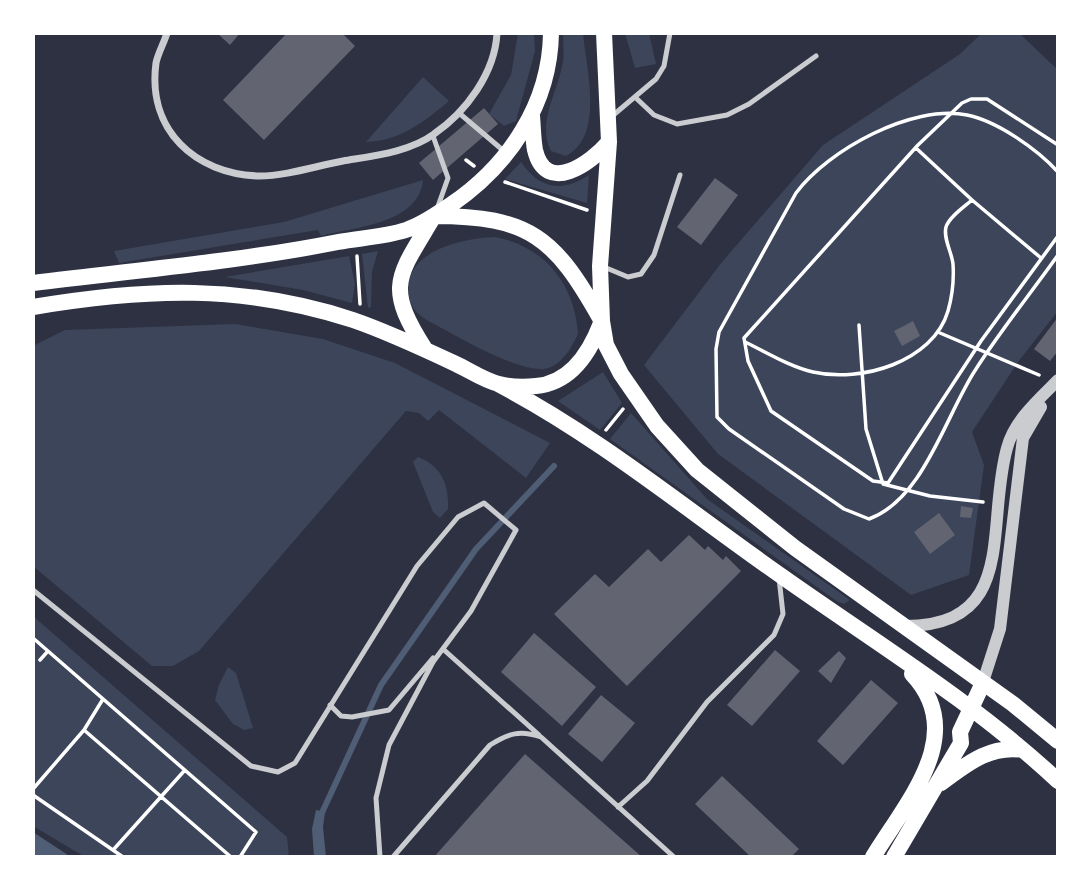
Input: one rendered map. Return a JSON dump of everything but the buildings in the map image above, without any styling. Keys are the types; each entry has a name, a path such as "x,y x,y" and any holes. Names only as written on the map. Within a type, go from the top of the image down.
{"main road":[{"path":"33,283 272,255 406,230 434,216 474,189 507,154 532,116 548,73 551,33"},
{"path":"604,33 609,142 600,266 602,321 606,345 621,374 657,426 697,470 795,548 1024,713 1058,741"},
{"path":"532,116 535,151 550,171 564,174 581,167 609,142"},
{"path":"434,216 491,219 538,237 561,256 602,321"},
{"path":"425,349 408,323 398,289 407,261 434,216"},
{"path":"33,307 192,291 247,294 307,306 425,349 533,402 597,444 971,710 1058,781"},
{"path":"498,384 540,386 561,378 592,347 602,321"},
{"path":"873,857 925,771 936,742 934,711 929,697 920,683 895,657"},
{"path":"894,857 961,743 960,732 982,685"},
{"path":"937,786 983,754 1007,748 1023,750"}],"street":[{"path":"167,33 156,61 155,92 164,123 182,148 205,165 231,174 262,176 402,148 433,136 459,113 475,94 490,63 497,33"},
{"path":"903,625 932,626 950,621 978,599 990,565 1011,436 1036,402 1058,380"},
{"path":"982,685 1000,629 1023,438 1058,380"}],"lane":[{"path":"609,119 636,98 664,66 670,33"},
{"path":"636,98 654,115 677,124 727,115 749,104 816,56"},
{"path":"459,113 507,154"},
{"path":"433,136 447,178 434,216"},
{"path":"600,266 628,277 642,274 654,256 680,175"},
{"path":"33,590 251,766 278,772 295,763 330,705 416,566 458,517 484,503 516,530 471,611 443,648 388,710 352,717 341,716 330,705"},
{"path":"618,807 647,781 707,702 774,635 783,614 779,575"},
{"path":"443,648 674,857"},
{"path":"380,857 376,798 389,745 443,648"},
{"path":"393,857 490,746 505,736 522,731 541,737"}],"path":[{"path":"999,503 930,496 883,484 771,411 748,361 745,342 750,329 916,148 951,114 971,99 981,97 1004,107 1058,145"},
{"path":"1058,172 1009,135 967,115 927,114 858,142 806,179 761,253 717,341 718,416 729,429 859,517 869,519 879,516 908,489 987,354 1058,255"},
{"path":"916,148 1041,258"},
{"path":"466,160 486,176 589,211 603,213"},
{"path":"745,342 815,373 861,372 905,359 939,333 948,311 953,283 953,262 945,231 947,224 972,200"},
{"path":"883,484 895,476 976,349 1058,236"},
{"path":"356,250 360,308"},
{"path":"859,325 866,429 883,484"},
{"path":"939,333 1023,371 1058,380"},
{"path":"604,432 625,407"},
{"path":"33,638 256,832 240,857"},
{"path":"40,660 48,651"},
{"path":"33,789 84,730 103,699"},
{"path":"84,730 231,857"},
{"path":"114,849 185,770"},
{"path":"33,795 123,857"}],"shaded area":[{"path":"518,33 534,33 535,51 516,121 504,126 489,114 511,75"},
{"path":"563,33 583,33 590,100 586,133 578,146 566,156 551,151 546,129 563,61"},
{"path":"625,33 649,33 656,64 635,68"},
{"path":"982,33 1019,33 1058,70 1058,311 1018,362 972,432 984,465 969,575 911,595 718,454 644,365 722,262 823,145 960,54"},
{"path":"423,77 449,101 421,123 401,134 366,142"},
{"path":"521,162 536,178 552,185 569,184 589,175 587,203 505,179"},
{"path":"423,180 419,195 410,206 398,215 367,226 321,236 318,230 119,263 114,251 284,222"},
{"path":"495,237 529,249 542,259 554,270 571,299 578,334 564,357 551,367 526,367 491,354 427,320 416,312 412,305 409,280 415,268 425,258 452,244"},
{"path":"378,251 372,272 371,307 368,308 362,254"},
{"path":"349,256 355,284 352,303 303,290 225,277"},
{"path":"235,324 323,339 395,363 550,443 526,478 439,410 428,421 419,413 406,411 199,651 173,666 152,666 33,566 33,346 65,330"},
{"path":"603,372 622,403 600,430 558,401"},
{"path":"631,413 707,499 850,600 844,604 838,602 610,439"},
{"path":"418,457 438,471 445,484 448,509 440,518 433,512 413,462"},
{"path":"33,616 287,837 289,857 85,857 33,826"},
{"path":"228,667 236,673 253,728 244,730 233,724 215,700"},
{"path":"316,810 325,812 323,827 326,857 314,857 312,829"},
{"path":"33,832 71,857 33,857"}],"waterway":[{"path":"320,817 381,685 476,549 554,466"}]}
